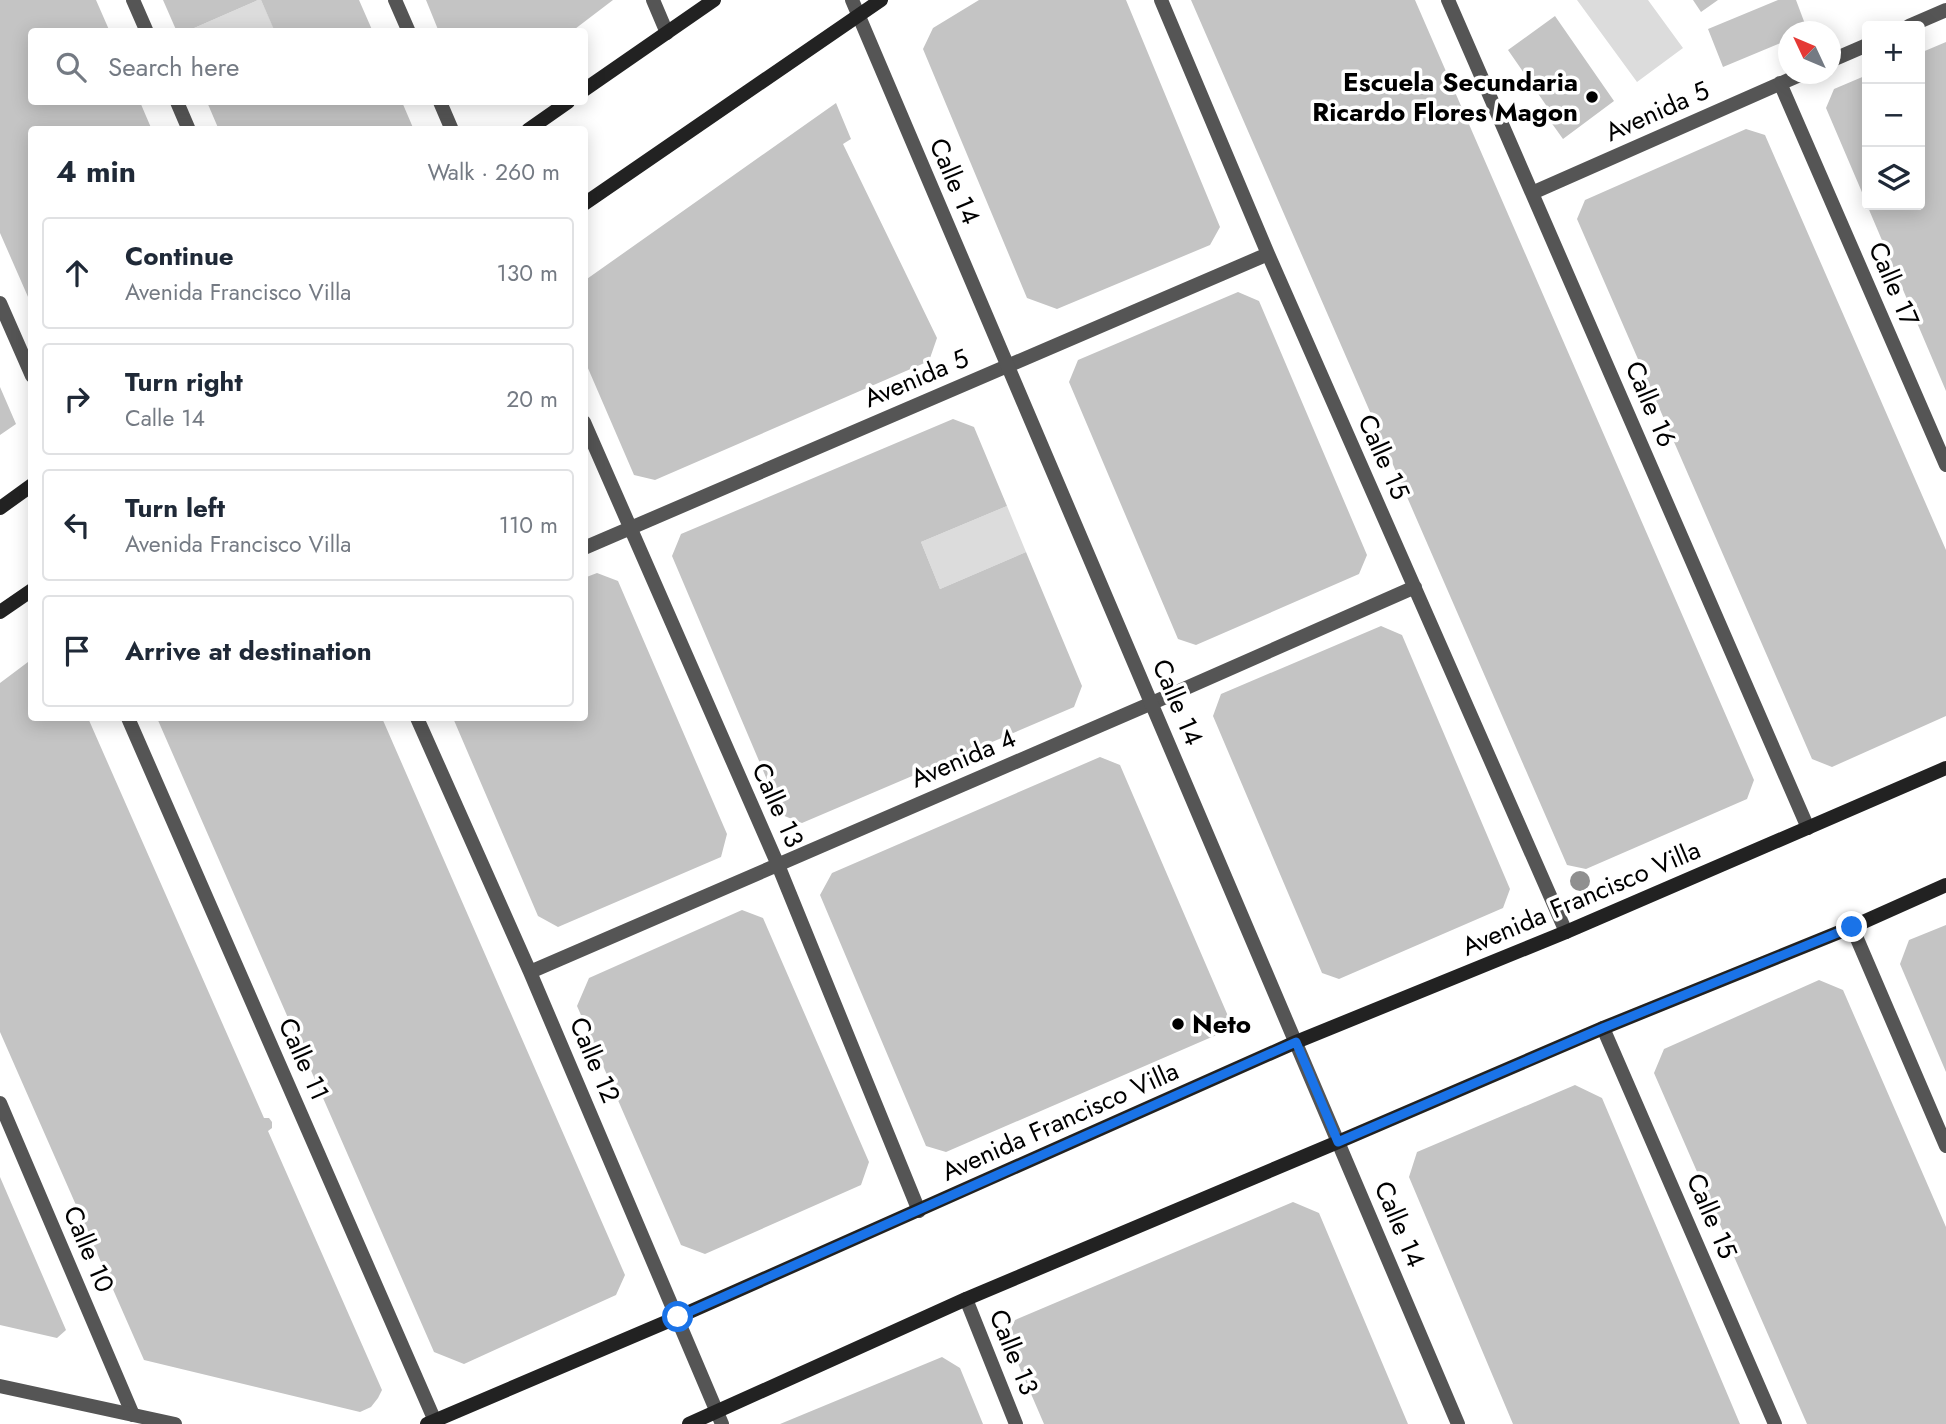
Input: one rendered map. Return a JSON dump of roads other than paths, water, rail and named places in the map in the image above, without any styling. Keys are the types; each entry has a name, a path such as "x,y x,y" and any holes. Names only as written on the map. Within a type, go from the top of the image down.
{"main road":[{"path":"588,87 714,0"},
{"path":"588,202 881,0"},
{"path":"534,126 564,105"},
{"path":"0,508 28,488"},
{"path":"0,612 28,593"},
{"name":"Avenida Francisco Villa","path":"431,1422 678,1317 1296,1042 1566,932 1946,768"},
{"path":"689,1424 720,1418 966,1299 1603,1028 1852,927 1946,885"}],"street":[{"path":"133,0 145,28"},
{"path":"395,0 407,28"},
{"path":"653,0 667,33"},
{"name":"Calle 14","path":"852,0 1458,1424"},
{"name":"Calle 15","path":"1161,0 1268,254 1566,932"},
{"name":"Calle 16","path":"1448,0 1808,828"},
{"path":"1921,21 1946,10"},
{"path":"1841,56 1862,47"},
{"name":"Avenida 5","path":"1532,193 1778,84"},
{"name":"Calle 17","path":"1780,84 1946,465"},
{"path":"178,105 187,126"},
{"path":"441,105 450,126"},
{"name":"Avenida 5","path":"588,546 1268,254"},
{"path":"0,303 28,367"},
{"name":"Calle 13","path":"588,431 778,865 919,1210"},
{"name":"Avenida 4","path":"530,972 1415,587"},
{"name":"Calle 11","path":"129,721 431,1422"},
{"name":"Calle 12","path":"418,721 530,972 720,1418"},
{"path":"1852,927 1946,1146"},
{"name":"Calle 15","path":"1603,1028 1775,1424"},
{"name":"Calle 10","path":"0,1103 133,1415"},
{"name":"Calle 13","path":"966,1299 1016,1424"},
{"path":"0,1386 175,1424"}],"place":[{"name":"Escuela Secundaria Ricardo Flores Magon","path":"1592,97"},
{"name":"Neto","path":"1178,1024"}]}
